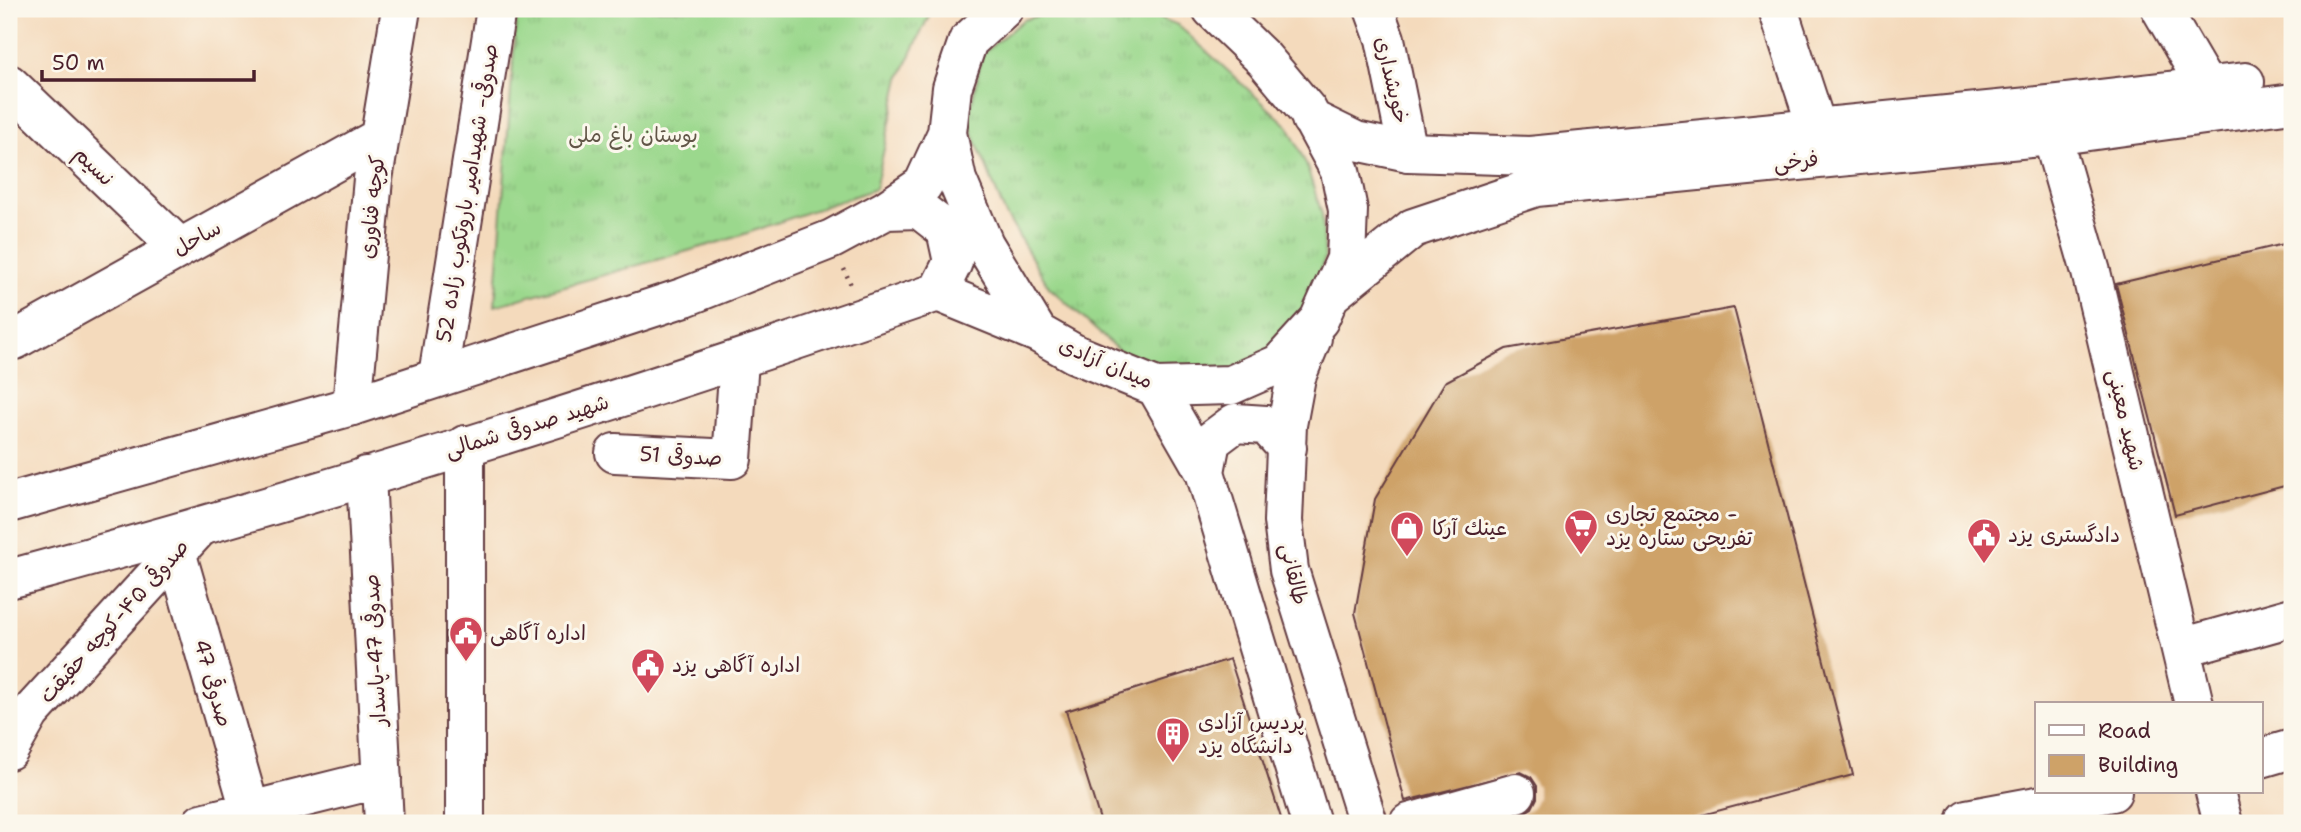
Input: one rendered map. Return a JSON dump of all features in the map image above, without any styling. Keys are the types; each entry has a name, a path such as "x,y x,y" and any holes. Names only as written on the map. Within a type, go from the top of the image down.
{"main road":[{"name":"کوچه فناوری","path":"352,405 380,137 401,9"},
{"name":"52 صدوقی- شهیدامیر باروتکوب زاده","path":"438,376 496,9"},
{"name":"میدان آزادی","path":"1003,9 968,41 952,88 947,133 957,180 984,244 1038,333 1075,354 1156,387 1231,385 1279,364 1324,308 1346,259 1348,210 1340,171 1311,119 1264,59 1217,10"},
{"name":"خویشداری","path":"1374,9 1385,40 1408,152"},
{"path":"1778,9 1818,128"},
{"path":"2161,9 2206,86"},
{"name":"فرخی","path":"1311,119 1356,141 1408,152 1530,156 1818,128 2292,76"},
{"name":"نسیم","path":"9,84 180,248"},
{"name":"فرخی","path":"1324,308 1413,228 1536,187 2052,136 2292,103"},
{"path":"9,503 352,405 685,297 832,239 886,210 923,185 947,133"},
{"name":"شهید معینی","path":"2052,136 2091,272 2194,702"},
{"name":"ساحل","path":"15,340 380,137"},
{"path":"886,210 919,209 946,230 953,262 938,292 1038,333"},
{"name":"شهید صدوقی شمالی","path":"9,579 187,542 366,476 739,361 938,292"},
{"name":"طالقانی","path":"1324,308 1296,377 1287,425 1283,521 1290,570 1368,823"},
{"name":"صدوقی 51","path":"615,453 732,459 739,361"},
{"path":"1156,387 1205,472 1311,823"},
{"path":"1205,472 1211,441 1235,423 1266,425 1287,448"},
{"path":"465,444 465,823"},
{"name":"صدوقی 47-پاسدار","path":"366,476 384,823"},
{"name":"صدوقی ۴۵-کوچه حقیقت","path":"9,750 30,713 187,542"},
{"name":"صدوقی 47","path":"187,542 250,810"},
{"path":"2181,648 2292,617"},
{"path":"2262,758 2292,749"},
{"path":"202,823 382,778"},
{"path":"1409,823 1516,793"},
{"path":"1967,820 2102,794"},
{"path":"2216,794 2223,823"}],"path":[{"path":"832,239 864,317"}],"green space":[{"name":"بوستان باغ ملی","path":"517,9 932,9 900,78 875,189 730,239 495,306"},
{"path":"1063,9 1138,9 1178,25 1288,126 1306,164 1322,214 1325,257 1315,291 1303,318 1264,356 1232,371 1157,370 1119,351 1049,287 1005,213 968,122 982,54 1023,20"}],"building":[{"name":"دادگستری یزد","path":"2292,242 2292,484 2175,515 2116,284"},
{"name":"مجتمع تجاری - تفریحی ستاره یزد","path":"1734,308 1853,775 1672,823 1489,823 1522,814 1532,808 1537,798 1537,786 1531,777 1521,772 1405,801 1355,613 1375,499 1445,382 1506,349"},
{"name":"پردیس آزادی دانشگاه یزد","path":"1230,659 1281,818 1263,823 1101,823 1066,711"}],"place":[{"name":"مجتمع تجاری - تفریحی ستاره یزد","path":"1581,556"},
{"name":"عينك آركا","path":"1407,558"},
{"name":"دادگستری یزد","path":"1984,565"},
{"name":"اداره آگاهی","path":"466,663"},
{"name":"اداره آگاهی یزد","path":"648,695"},
{"name":"پردیس آزادی دانشگاه یزد","path":"1173,764"}]}
